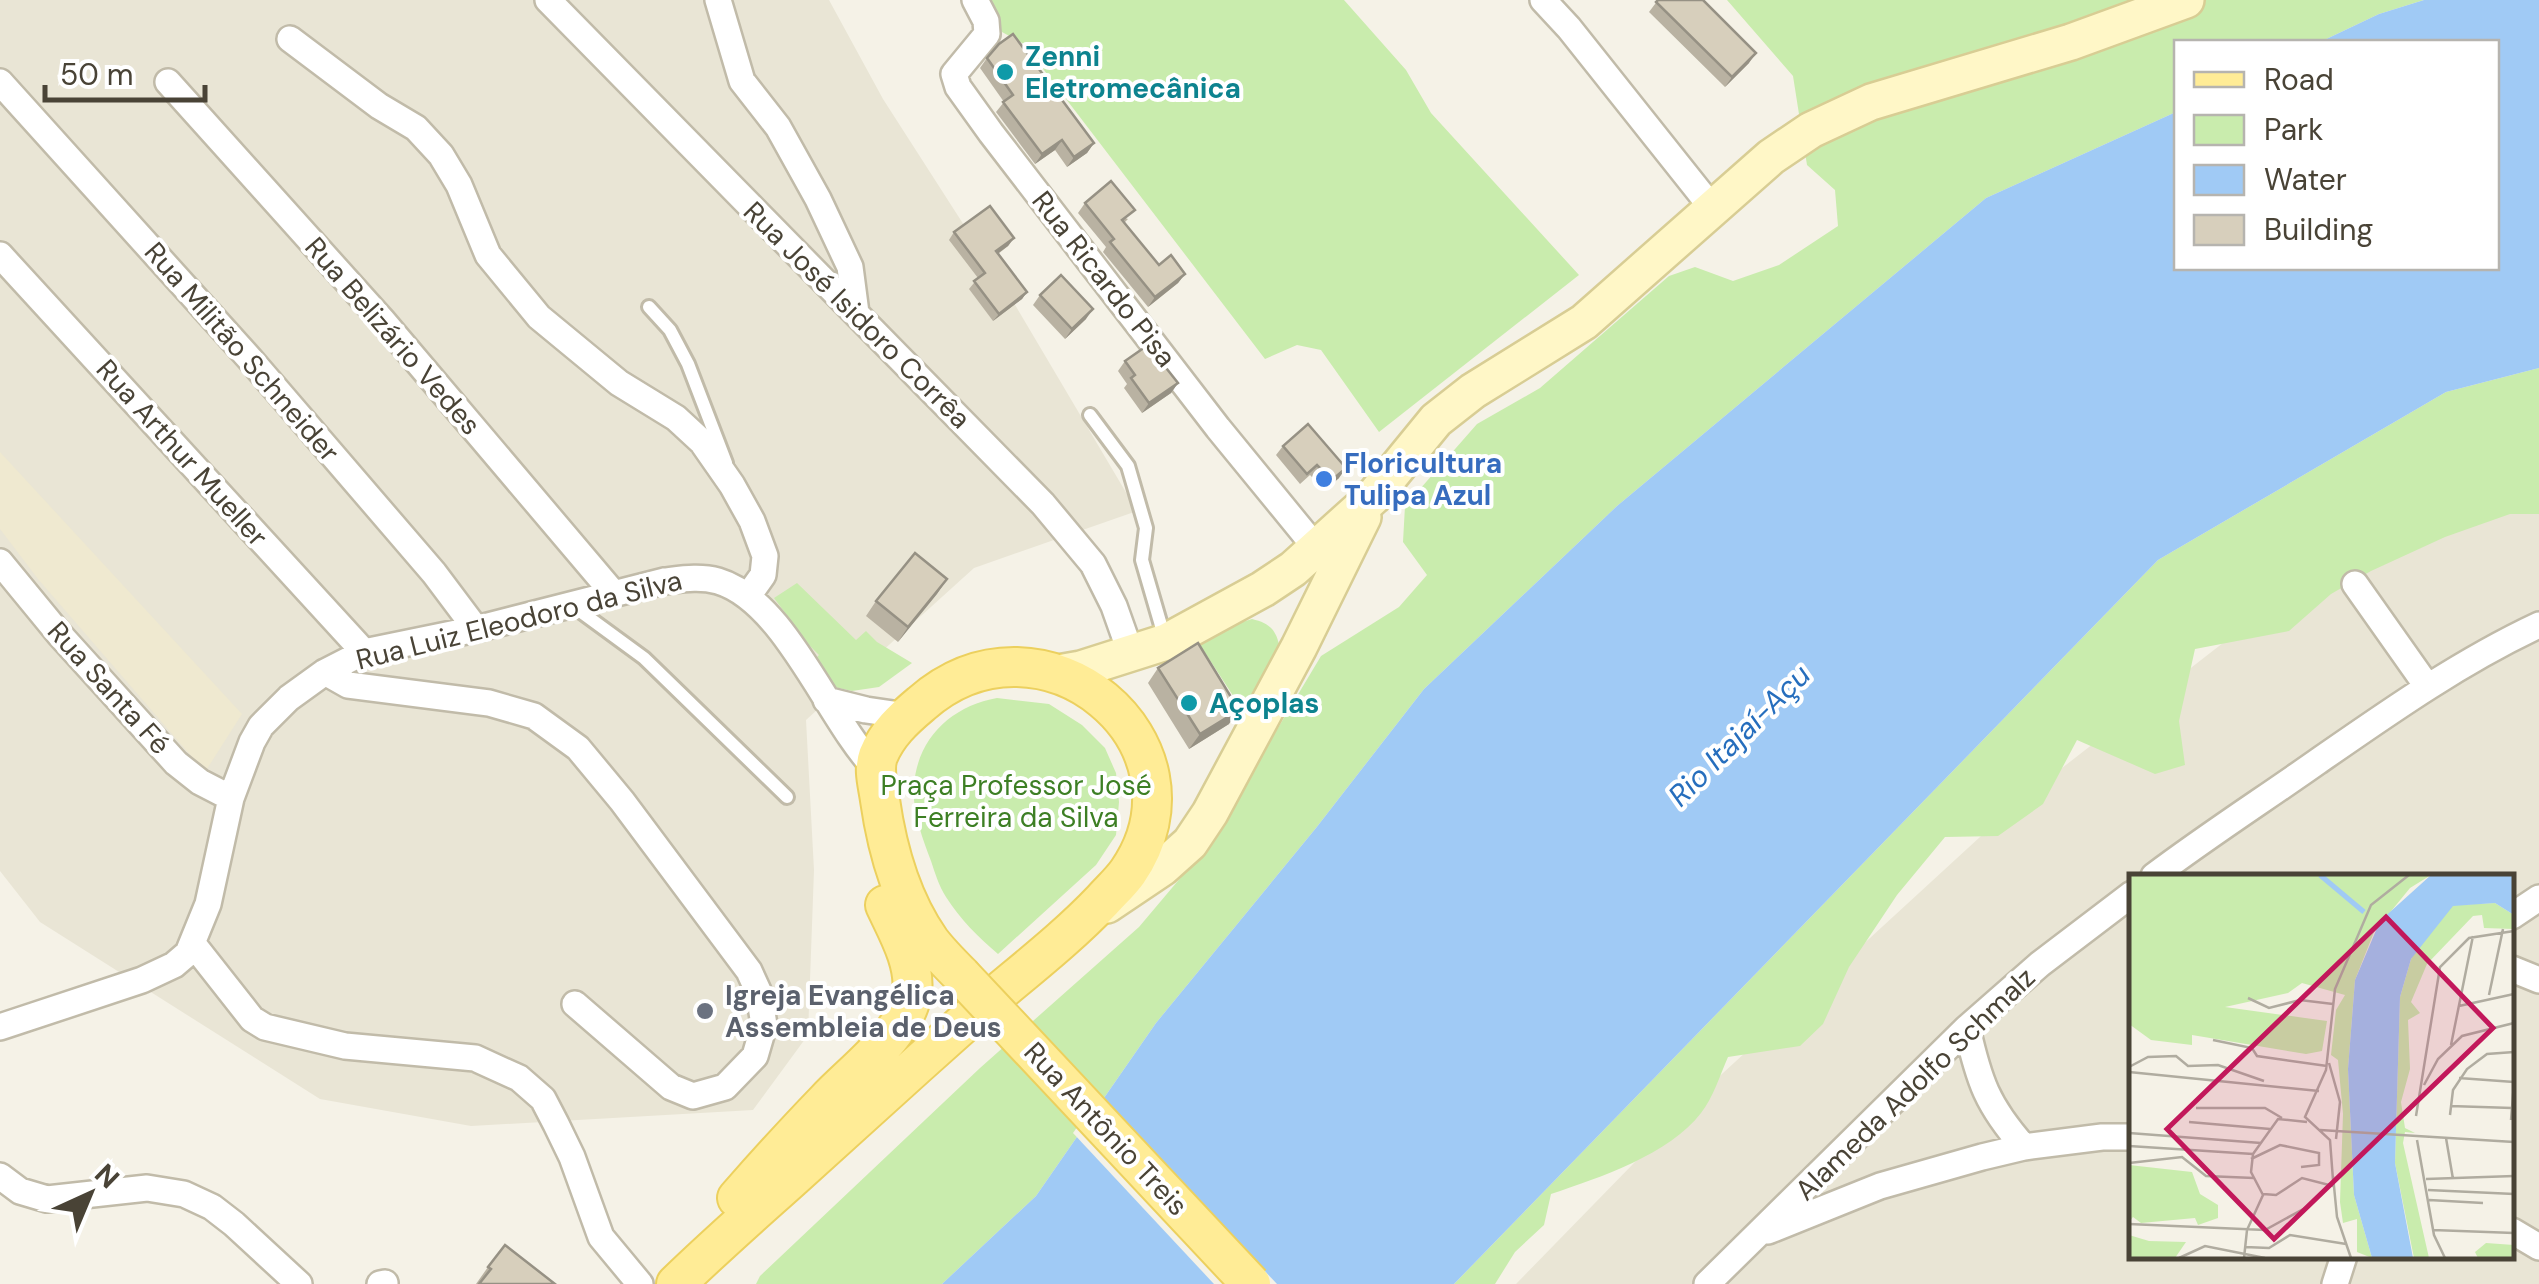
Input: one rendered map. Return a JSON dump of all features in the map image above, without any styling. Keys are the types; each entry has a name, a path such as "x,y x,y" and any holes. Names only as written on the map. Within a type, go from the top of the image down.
{"main road":[{"path":"1058,673 1166,642 1293,569 1373,497 1436,420 1472,391 1584,322 1771,157 1812,130 1872,102 2072,42 2186,0"},
{"path":"1085,919 1162,868 1190,843 1299,647 1373,497"},
{"path":"1263,588 1280,592 1300,608 1303,620 1299,647"},
{"path":"1030,668 1058,673 1085,685 1106,701 1131,732 1145,760 1152,788 1148,830 1126,875 1085,919 686,1275 738,1197 893,1033 906,1013 912,992 911,972 865,841 861,808 864,790 886,740 935,692 982,669 1030,668"},
{"name":"Rua Antônio Treis","path":"875,768 896,872 913,914 932,944 1251,1284"}],"street":[{"name":"Rua José Isidoro Corrêa","path":"548,0 1043,504 1093,564 1114,606 1131,654"},
{"path":"718,0 742,81 778,127 850,267 856,313"},
{"name":"Rua Ricardo Pisa","path":"975,0 986,20 987,34 954,74 958,88 1218,428 1317,549"},
{"path":"1543,0 1713,209"},
{"path":"290,39 379,106 416,128 441,155 460,185 488,255 539,317 619,383 676,418 702,442 732,484 765,556 762,576 748,596"},
{"name":"Rua Militão Schneider","path":"0,82 250,358 434,573 476,629"},
{"name":"Rua Belizário Vedes","path":"168,82 382,320 614,594"},
{"name":"Rua Arthur Mueller","path":"0,255 364,652"},
{"name":"Rua Santa Fé","path":"0,562 176,763 200,782 231,798"},
{"name":"Rua Luiz Eleodoro da Silva","path":"193,944 208,904 231,798 261,726 289,698 325,672 364,652 476,629 664,581 691,577 718,581 748,596 771,616 852,742 875,768"},
{"path":"2355,584 2426,686"},
{"path":"2157,874 2426,686 2539,625"},
{"path":"325,672 348,684 490,703 519,711 534,716 578,748 749,971 759,993 764,1025 754,1056 725,1087 693,1096 671,1087 574,1004"},
{"path":"826,700 907,716"},
{"name":"Alameda Adolfo Schmalz","path":"1706,1284 1967,1028 2040,964 2129,896"},
{"path":"2514,915 2539,898"},
{"path":"0,1027 152,976 174,965 193,944 252,1020 265,1027 346,1046 475,1058 519,1078 543,1099 572,1157 601,1237 640,1284"},
{"path":"2514,969 2539,980"},
{"path":"1967,1028 1976,1070 1986,1092 2000,1120 2024,1147"},
{"path":"1758,1235 1880,1186 2024,1147 2129,1137"},
{"path":"0,1176 20,1190 47,1199 147,1188 184,1194 234,1224 299,1284"},
{"path":"2514,1231 2539,1247"},
{"path":"2335,1284 2343,1259"}],"lane":[{"path":"649,307 670,330 688,364 732,484"},
{"path":"1090,415 1128,466 1146,528 1142,560 1166,642"},
{"path":"570,604 644,658 787,797"}],"shaded area":[{"path":"0,0 829,0 883,99 1014,303 1137,511 974,568 806,720 814,870 808,1035 753,1110 471,1126 320,1099 40,922 0,871"},
{"path":"0,452 242,714 205,772 38,579 0,529"},
{"path":"2539,469 2539,1284 1516,1284 1711,1084 2017,803 2277,601"}],"green space":[{"path":"977,0 1344,0 1406,70 1431,113 1579,275 1379,432 1321,350 1297,345 1265,359 1024,44 1002,32"},
{"path":"1727,0 2424,0 2379,14 2324,40 2174,40 2174,113 1986,198 1617,506 1424,689 1156,1023 1036,1196 942,1284 756,1284 980,1068 1139,927 1220,831 1321,656 1399,607 1427,575 1403,542 1405,506 1477,424 1540,388 1669,276 1695,267 1733,281 1779,265 1838,226 1835,190 1807,165 1793,76"},
{"path":"2539,368 2539,514 2510,514 2445,537 2371,571 2331,594 2289,631 2195,649 2179,721 2185,765 2155,774 2077,740 2043,804 1998,836 1945,837 1897,895 1849,967 1823,1024 1800,1046 1728,1057 1709,1100 1688,1128 1632,1163 1551,1194 1544,1225 1515,1252 1495,1284 1454,1284 2158,560 2446,392"},
{"path":"797,583 856,640 866,631 912,663 879,687 852,691 834,687 810,664 819,655 774,598"},
{"path":"1252,619 1270,627 1279,644 1243,711 1200,645 1233,625"},
{"name":"Praça Professor José Ferreira da Silva","path":"997,698 1049,704 1082,725 1105,748 1116,773 1119,802 1116,835 1096,865 998,954 963,920 944,893 921,833 914,795 922,753 940,727 965,708"}],"water":[{"name":"Rio Itajaí-Açu","path":"2424,0 2539,0 2539,368 2446,392 2158,560 1454,1284 942,1284 1036,1196 1156,1023 1424,689 1617,506 1986,198 2174,113 2174,270 2499,270 2499,40 2324,40 2379,14"}],"pier":[{"path":"1100,1095 1277,1284 1214,1284 1073,1133"}],"building":[{"path":"1658,0 1703,0 1756,53 1732,77"},
{"path":"1013,34 1094,143 1074,157 1062,140 1042,154 1003,102 1013,95 987,58"},
{"path":"1111,181 1135,210 1122,220 1159,265 1171,255 1185,274 1155,297 1110,242 1114,239 1085,203"},
{"path":"990,206 1014,238 996,251 1027,292 999,314 974,281 985,273 954,232"},
{"path":"1061,275 1093,309 1072,329 1040,295"},
{"path":"1148,345 1178,383 1149,403 1131,378 1135,375 1125,361"},
{"path":"1308,424 1346,468 1332,480 1317,465 1307,474 1283,446"},
{"path":"915,553 947,579 908,627 876,601"},
{"path":"1198,643 1239,710 1200,734 1158,668"},
{"path":"505,1245 555,1284 479,1284"}],"place":[{"name":"Zenni Eletromecânica","path":"1005,72"},
{"name":"Floricultura Tulipa Azul","path":"1324,479"},
{"name":"Açoplas","path":"1189,703"},
{"name":"Igreja Evangélica Assembleia de Deus","path":"705,1011"}]}
